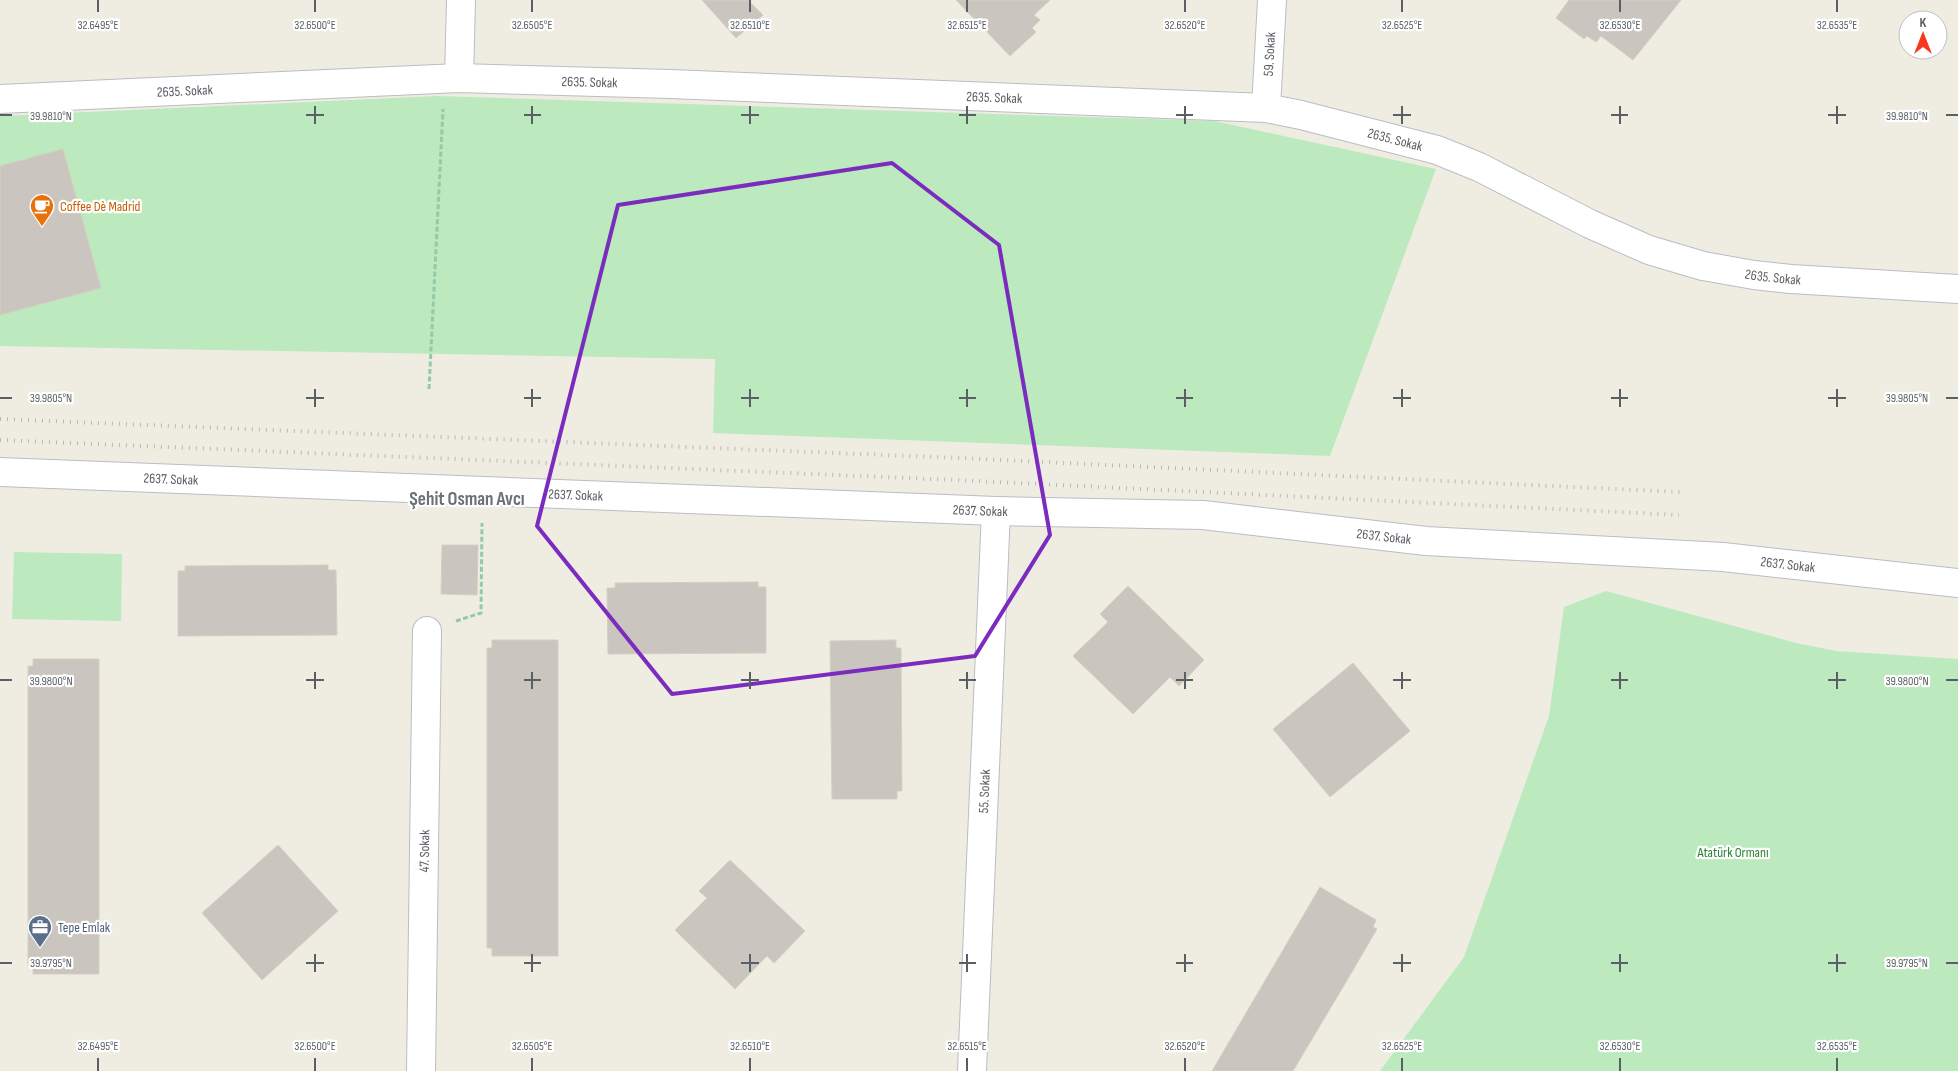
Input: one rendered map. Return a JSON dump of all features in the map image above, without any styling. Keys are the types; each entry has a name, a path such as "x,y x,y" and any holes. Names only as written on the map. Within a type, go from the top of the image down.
{"street":[{"path":"452,78 461,0"},
{"name":"59. Sokak","path":"1266,108 1272,0"},
{"name":"2635. Sokak","path":"0,99 452,78 670,84 1266,108 1301,115 1437,150 1479,167 1590,224 1649,250 1704,266 1754,275 1791,279 1958,289"},
{"name":"2637. Sokak","path":"0,472 996,512 1202,515 1418,541 1723,557 1958,583"},
{"name":"55. Sokak","path":"972,1071 996,512"},
{"name":"47. Sokak","path":"421,1071 427,631"}],"path":[{"path":"429,389 452,78"},
{"path":"427,631 481,613 483,492"}],"highlighted area":[{"path":"892,163 999,245 1050,535 975,656 672,694 537,526 618,205"}],"green space":[{"path":"437,96 1214,121 1436,169 1330,456 713,433 715,359 0,346 0,116"},
{"path":"14,552 122,554 121,621 12,619"},
{"name":"Atatürk Ormanı","path":"1606,591 1796,643 1836,651 1958,659 1958,1071 1380,1071 1464,957 1549,716 1564,607"}],"building":[{"path":"702,0 748,0 763,15 736,38"},
{"path":"956,0 1050,0 1034,15 1040,20 1032,28 1036,32 1010,56"},
{"path":"1569,0 1681,0 1633,60 1601,36 1596,42 1587,36 1584,39 1556,18"},
{"name":"Coffee Dè Madrid","path":"63,149 101,288 0,315 0,166"},
{"path":"442,545 478,545 477,595 441,594"},
{"path":"328,565 328,570 336,570 337,635 178,636 178,571 185,571 185,566"},
{"path":"758,582 758,587 766,587 766,653 608,654 607,588 615,588 615,583"},
{"path":"1128,586 1204,660 1179,686 1170,677 1133,714 1073,656 1108,622 1100,614"},
{"path":"492,640 558,640 558,956 492,956 492,948 487,948 487,648 492,648"},
{"path":"896,640 896,648 901,648 902,791 897,791 897,799 832,799 830,641"},
{"path":"33,659 99,659 99,974 33,974 33,966 28,966 28,666 33,666"},
{"path":"1353,663 1410,731 1330,797 1273,729"},
{"path":"278,845 338,911 262,980 202,913"},
{"path":"730,860 805,931 774,963 767,956 735,989 675,930 707,898 699,891"},
{"path":"1320,887 1376,920 1373,927 1377,929 1349,977 1293,1071 1212,1071"}],"railway":[{"path":"0,419 959,458 1680,492"},
{"path":"0,440 956,480 1679,515"}],"place":[{"name":"Coffee Dè Madrid","path":"42,227"},
{"name":"Tepe Emlak","path":"40,948"}],"district":[{"name":"Şehit Osman Avcı","path":"467,498"}]}
